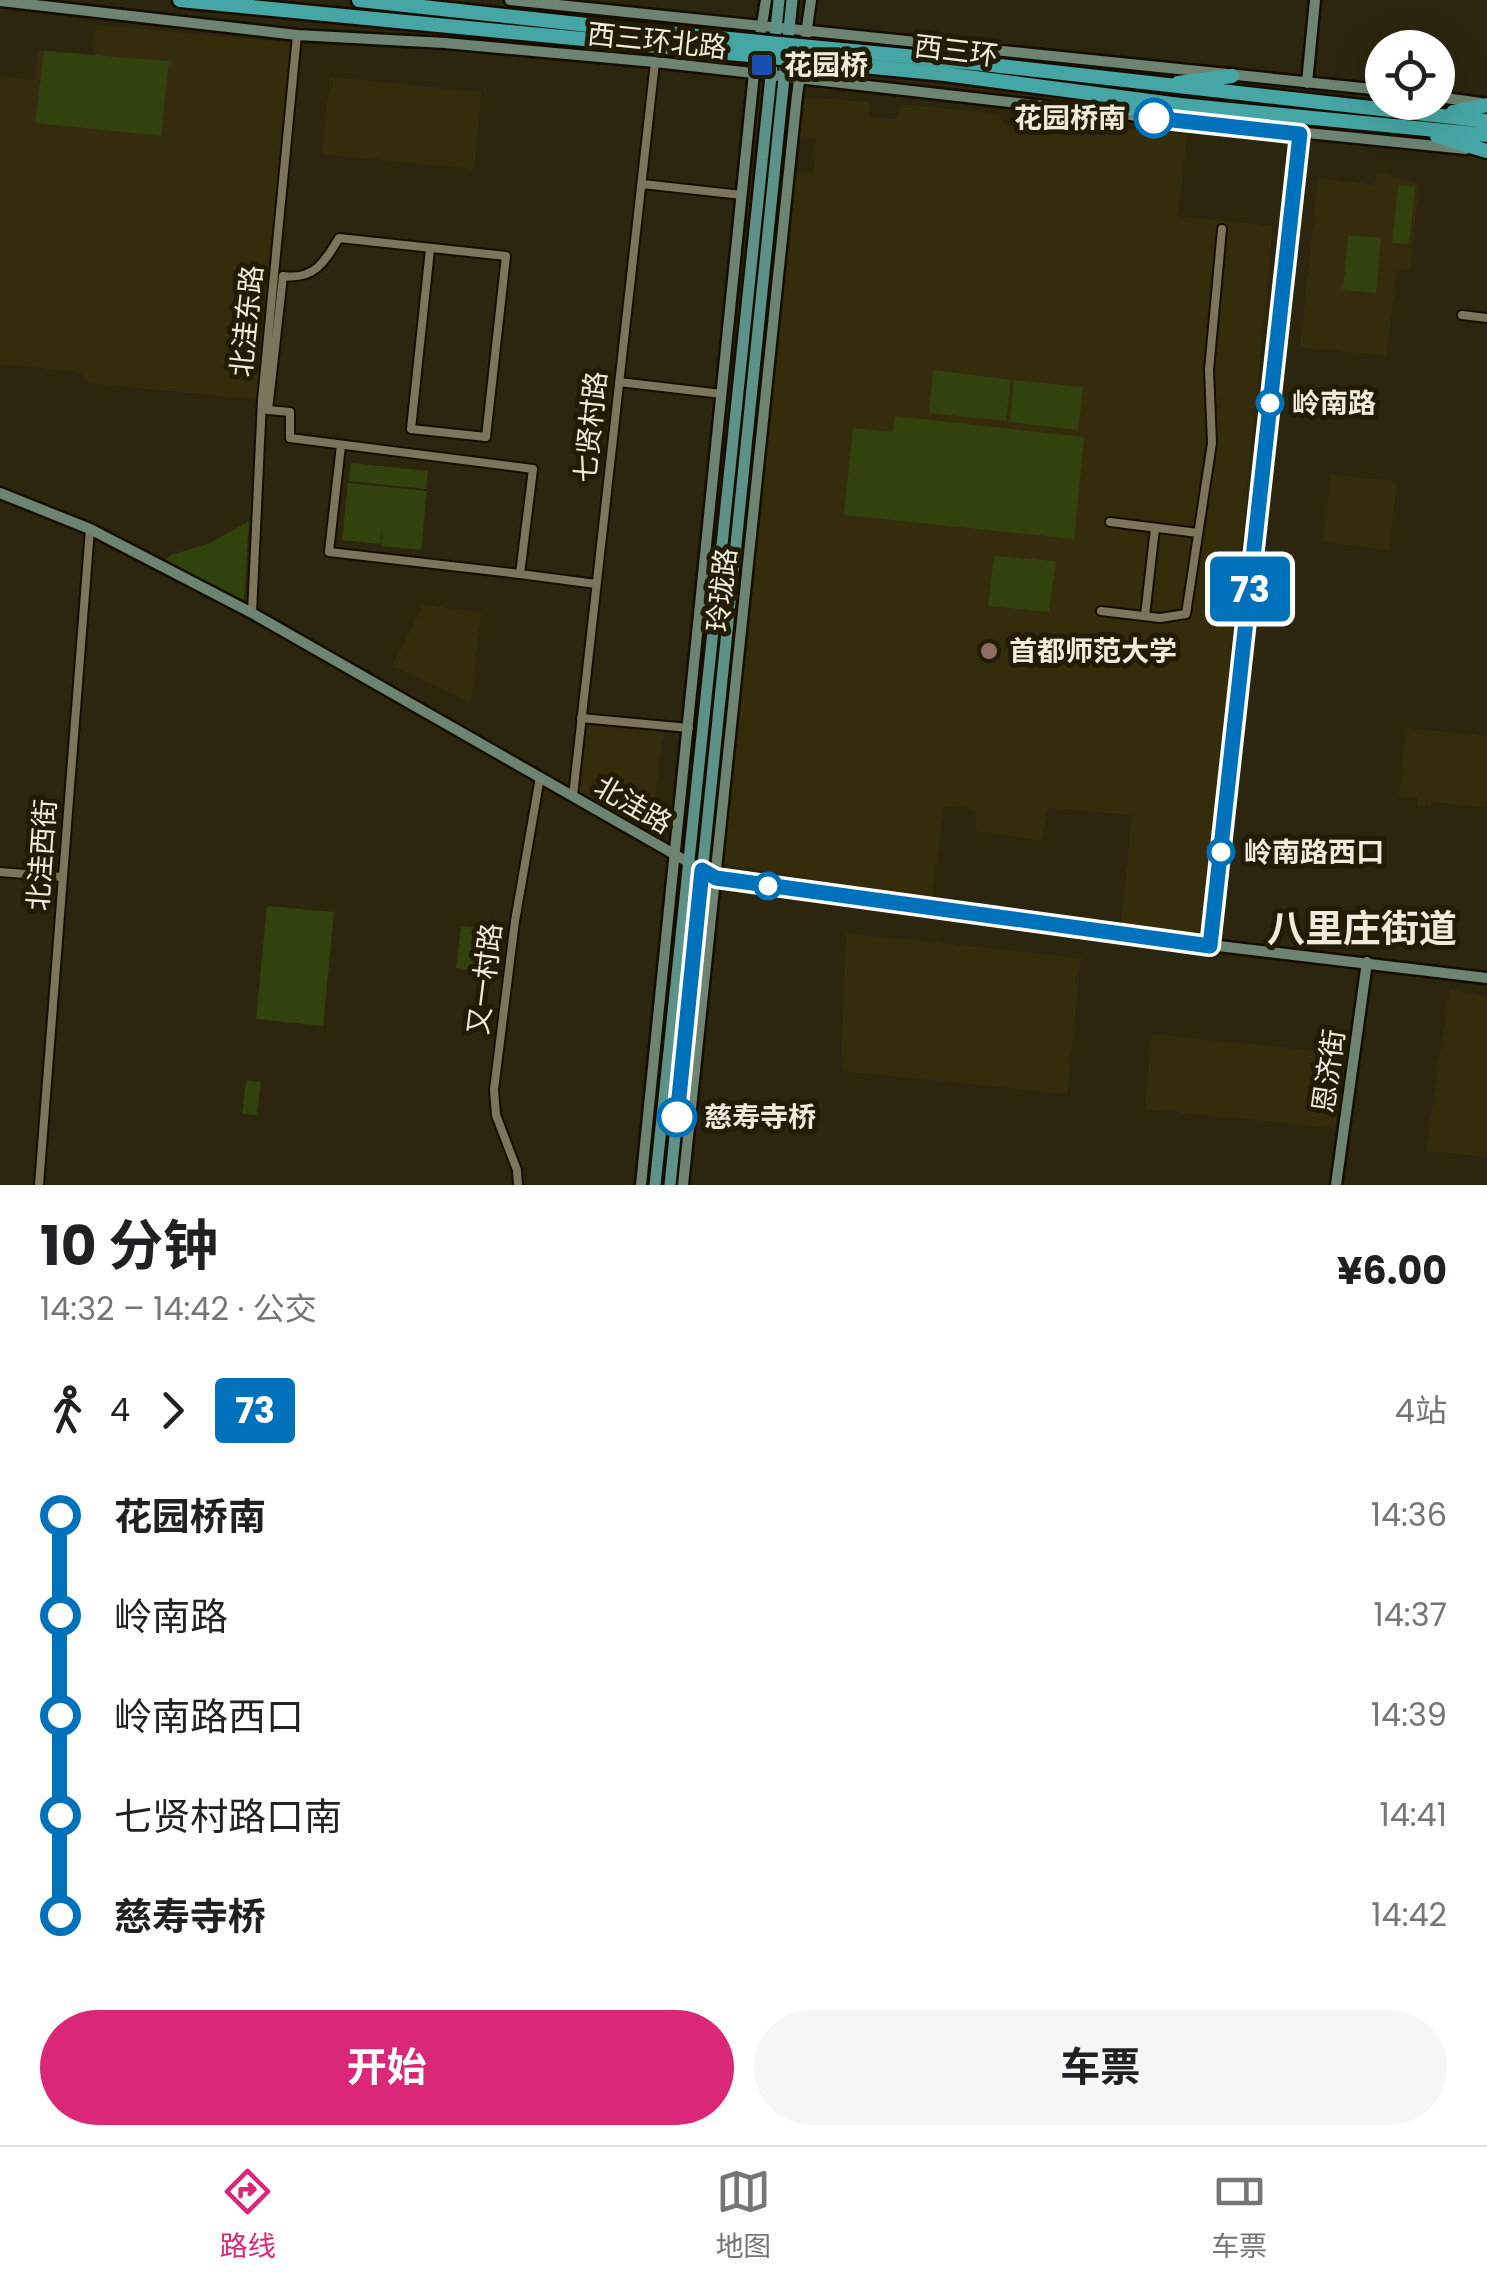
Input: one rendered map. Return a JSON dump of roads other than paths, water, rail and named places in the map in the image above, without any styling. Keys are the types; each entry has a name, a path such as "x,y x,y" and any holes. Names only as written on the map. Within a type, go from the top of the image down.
{"highway":[{"name":"西三环","path":"180,0 614,35 1365,108"},
{"path":"208,0 233,4"},
{"name":"西三环","path":"359,0 614,35"},
{"name":"西三环","path":"946,67 1180,104 1487,135"},
{"path":"1152,86 1232,76"},
{"path":"1094,111 1180,104"},
{"path":"1455,111 1487,104"},
{"name":"西三环","path":"1455,117 1487,121"},
{"path":"1402,126 1487,151"}],"main road":[{"path":"778,76 779,0"},
{"path":"776,26 792,0"},
{"name":"玲珑路","path":"655,1185 778,76"},
{"name":"玲珑路","path":"670,1185 778,76"}],"street":[{"name":"西三环北路","path":"0,0 298,34 677,64 1300,134 1487,151"},
{"name":"西三环北路","path":"510,0 1365,89"},
{"path":"651,14 652,0"},
{"name":"玲珑路","path":"641,1182 754,73 758,48 776,26 766,0"},
{"name":"玲珑路","path":"684,1185 810,0"},
{"path":"1307,84 1315,0"},
{"path":"677,64 682,16"},
{"name":"北洼东路","path":"252,613 262,400 298,34"},
{"path":"694,66 713,44 839,55 856,34"},
{"path":"866,84 870,36"},
{"name":"七贤村路","path":"573,796 656,62"},
{"path":"1455,100 1487,104"},
{"path":"1210,946 1300,134"},
{"path":"642,184 742,195"},
{"path":"1101,610 1145,616 1186,614 1212,442 1210,370 1222,229"},
{"path":"430,249 410,428 486,437 506,256 339,238 327,258 310,274 300,278 283,276 268,410 290,412 290,438 533,469 520,574"},
{"path":"1462,315 1487,318"},
{"path":"619,382 722,394"},
{"path":"341,445 329,552 596,584"},
{"name":"北洼路","path":"0,493 90,529 252,613 716,878 1210,946 1487,978"},
{"path":"1110,522 1198,533"},
{"path":"1145,616 1155,528"},
{"name":"北洼西街","path":"39,1185 90,529"},
{"path":"581,718 690,728"},
{"name":"又一村路","path":"518,1185 517,1170 496,1115 494,1090 515,920 540,777"},
{"path":"0,872 63,877"},
{"name":"恩济街","path":"1336,1185 1367,962"},
{"path":"655,1062 672,1027"},
{"path":"686,1038 695,1089"}],"place":[{"name":"花园桥","path":"762,65"},
{"name":"花园桥南","path":"1154,118"},
{"name":"岭南路","path":"1270,403"},
{"name":"首都师范大学","path":"989,651"},
{"name":"岭南路西口","path":"1221,852"},
{"name":"慈寿寺桥","path":"677,1117"}],"district":[{"name":"八里庄街道","path":"1362,928"}]}
